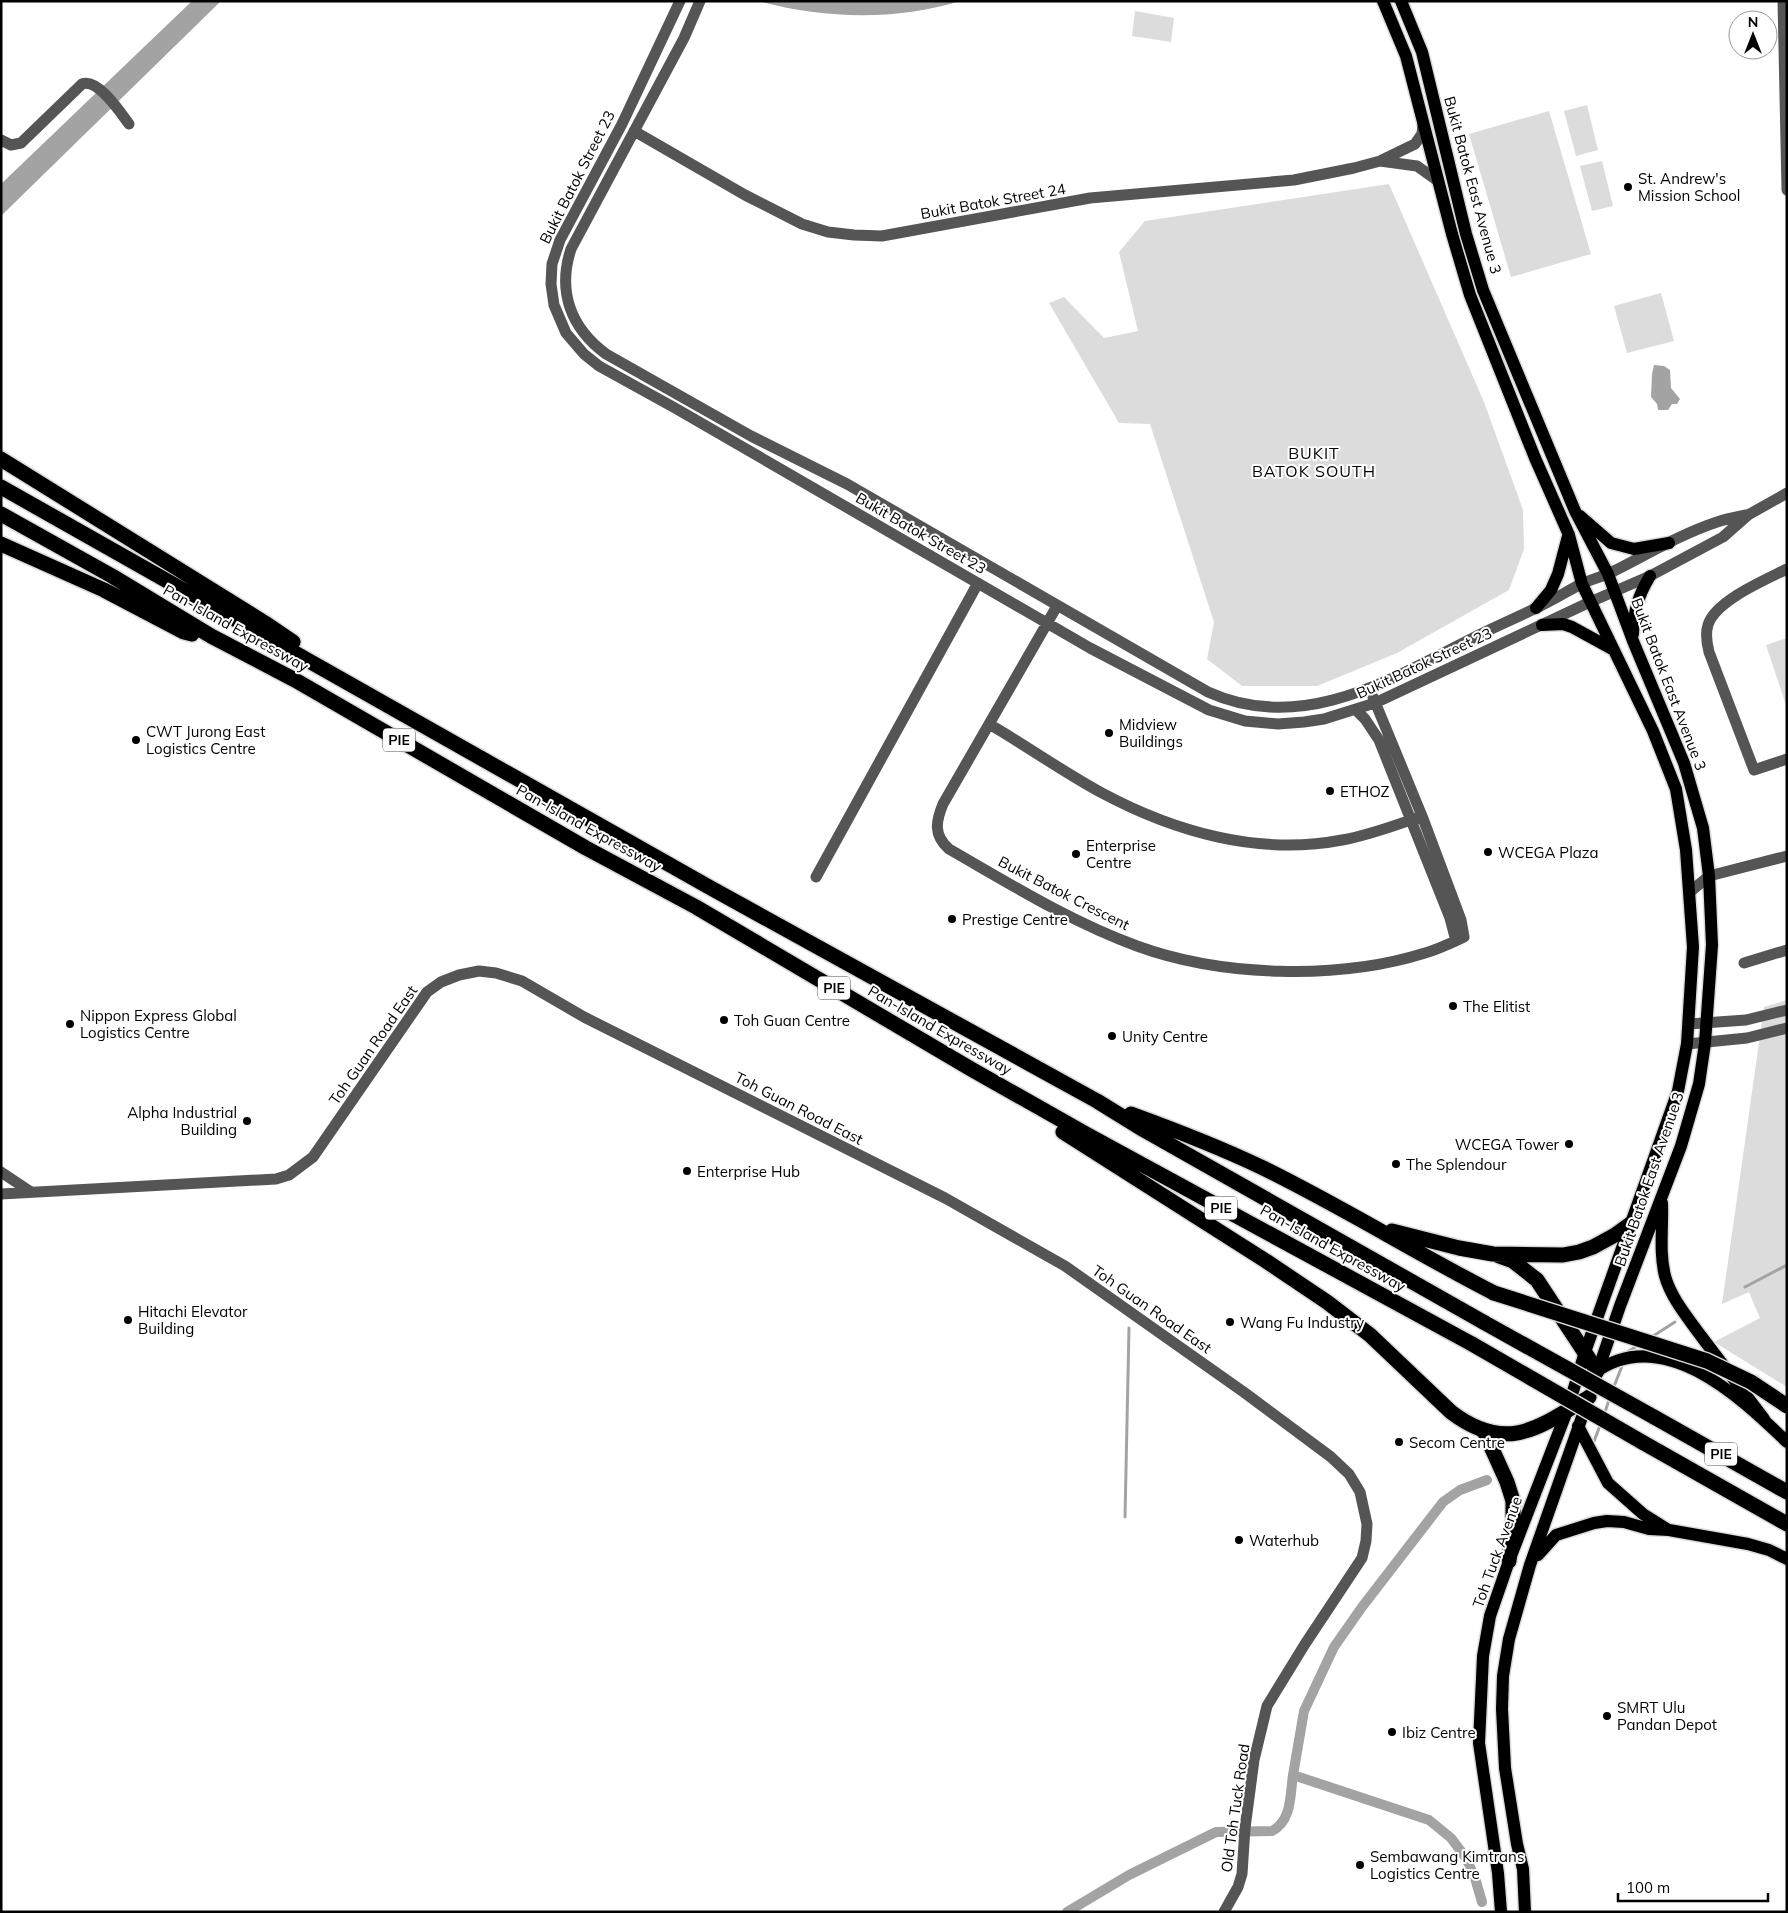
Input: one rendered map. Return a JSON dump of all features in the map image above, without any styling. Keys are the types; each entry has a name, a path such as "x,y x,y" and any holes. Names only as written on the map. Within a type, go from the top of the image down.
{"highway":[{"path":"1,459 265,623 374,699"},
{"name":"Pan-Island Expressway","path":"1,487 717,892 1097,1101 1212,1169 1787,1492"},
{"name":"Pan-Island Expressway","path":"1,514 112,576 211,636 295,680 586,848 696,907 971,1069 1086,1134 1472,1344 1787,1524"},
{"path":"1,544 104,590 184,632 211,636"},
{"path":"971,1069 990,1086 1300,1283 1370,1335 1451,1412 1466,1423 1484,1431 1499,1434 1516,1434 1548,1424 1589,1397"},
{"path":"1097,1101 1155,1122 1260,1167 1494,1293 1707,1361 1751,1382 1787,1406"},
{"path":"1493,1254 1563,1255 1579,1252 1615,1235 1633,1222"},
{"path":"1369,1225 1420,1239 1493,1254 1512,1261 1537,1280 1597,1371"},
{"path":"1484,1431 1512,1501 1513,1519 1508,1561"}],"main road":[{"name":"Bukit Batok East Avenue 3","path":"1383,1 1406,56 1470,295 1535,458 1569,535 1582,584 1653,731 1674,783 1683,825 1690,892 1693,947 1687,1044 1678,1091 1633,1222 1585,1352 1574,1388"},
{"name":"Bukit Batok East Avenue 3","path":"1401,1 1422,52 1464,225 1484,290 1574,511 1608,574 1633,642 1672,731 1690,780 1703,828 1709,876 1712,945 1705,1043 1699,1084 1689,1122 1620,1306 1589,1397"},
{"path":"1574,511 1611,543 1634,549 1670,543"},
{"path":"1536,608 1551,590 1558,574 1569,535"},
{"path":"1633,642 1634,613 1640,592 1650,576"},
{"path":"1542,625 1563,624 1572,627 1614,650"},
{"path":"1662,1197 1662,1250 1665,1276 1669,1285 1676,1300 1692,1324 1764,1419"},
{"path":"1574,1388 1597,1371 1617,1361 1632,1358 1665,1359 1697,1370 1722,1385 1764,1419 1787,1442"},
{"name":"Toh Tuck Avenue","path":"1501,1912 1498,1873 1479,1743 1483,1656 1490,1616 1508,1561 1567,1411 1574,1388"},
{"path":"1525,1912 1523,1869 1517,1844 1505,1768 1502,1709 1503,1676 1508,1639 1530,1565 1589,1397"},
{"path":"1567,1411 1579,1428 1608,1483 1643,1514 1669,1530"},
{"path":"1530,1565 1556,1535 1594,1523 1607,1521 1624,1522 1649,1529 1669,1530 1748,1544 1769,1550 1787,1559"}],"street":[{"name":"Bukit Batok Street 23","path":"680,1 622,124 556,248 552,264 552,295 557,315 566,333 584,354 599,366 692,417 1090,648 1209,710 1232,717 1278,724 1324,718 1375,704 1590,602 1650,576 1723,537 1748,514"},
{"name":"Bukit Batok Street 23","path":"700,1 684,38 573,245 568,262 566,282 568,302 576,322 588,339 606,354 751,436 847,484 1208,692 1228,700 1261,707 1303,707 1369,688 1670,543 1717,522 1748,514"},
{"path":"1783,1 1787,190"},
{"path":"1,140 11,144 21,143 84,82 89,82 99,89 129,124"},
{"name":"Bukit Batok Street 24","path":"634,131 745,195 802,224 828,232 854,236 882,236 1090,198 1294,180 1380,161 1418,142 1422,134 1423,124"},
{"name":"Bukit Batok Street 24","path":"1380,161 1417,166 1438,181"},
{"path":"1748,514 1787,493"},
{"path":"1787,569 1739,595 1718,610 1710,620 1706,633 1710,652 1754,770 1787,759"},
{"path":"816,877 978,583"},
{"name":"Bukit Batok Crescent","path":"1057,606 943,804 936,824 939,839 949,849 975,864 1101,932 1181,959 1230,968 1287,972 1336,969 1377,964 1423,954 1456,941 1417,818 1369,688"},
{"name":"Bukit Batok Crescent","path":"1356,710 1365,719 1379,740 1417,818"},
{"path":"989,724 1101,792 1168,823 1200,833 1257,844 1304,844 1341,840 1377,832 1417,818"},
{"path":"1690,892 1709,876 1787,856"},
{"path":"1744,963 1787,950"},
{"name":"Toh Guan Road East","path":"1,1194 276,1179 289,1175 313,1156 426,992 441,982 459,975 479,972 496,973 522,981 584,1017 945,1198 1064,1266 1245,1392 1331,1457 1349,1474 1360,1492 1367,1524 1362,1558 1304,1644 1268,1706"},
{"path":"1689,1024 1746,1020 1787,1010"},
{"path":"1687,1044 1747,1038 1787,1028"},
{"path":"1,1172 31,1192"},
{"name":"Old Toh Tuck Road","path":"1224,1912 1238,1887 1242,1874 1244,1840 1254,1760 1268,1706"}],"shaded area":[{"path":"192,1 221,1 1,216 1,184"},
{"path":"758,1 960,1 911,12 859,15 808,11"},
{"path":"1135,11 1174,18 1171,42 1132,36"},
{"path":"1587,105 1598,150 1576,156 1564,111"},
{"path":"1549,111 1591,254 1511,277 1469,134"},
{"path":"1602,161 1613,206 1592,211 1580,166"},
{"path":"1389,184 1484,402 1523,510 1524,549 1509,590 1397,653 1317,686 1242,686 1207,659 1214,622 1150,424 1119,423 1049,303 1064,297 1104,338 1138,331 1119,252 1145,221"},
{"path":"1661,293 1674,341 1627,353 1614,306"},
{"path":"1654,365 1664,366 1670,370 1671,388 1680,399 1677,404 1672,404 1668,410 1658,410 1657,404 1651,397"},
{"path":"1787,638 1787,708 1766,645"},
{"path":"1787,1000 1787,1387 1714,1342 1760,1318 1749,1292 1722,1304 1764,1007"}],"waterway":[{"path":"1745,1287 1787,1265"},
{"path":"1650,1338 1675,1322"},
{"path":"1125,1517 1129,1328"},
{"path":"1627,1352 1639,1345"},
{"path":"1613,1389 1622,1366"},
{"path":"1604,1415 1610,1397"},
{"path":"1593,1444 1601,1423"},
{"path":"1293,1775 1304,1711 1334,1647 1362,1607 1443,1502 1460,1490 1487,1480"},
{"path":"1067,1912 1129,1875 1216,1832 1272,1831 1279,1827 1289,1807 1293,1775 1429,1820 1451,1838 1466,1858 1475,1878 1482,1902"}],"place":[{"name":"St. Andrew's Mission School","path":"1628,187"},
{"name":"Midview Buildings","path":"1109,733"},
{"name":"CWT Jurong East Logistics Centre","path":"136,740"},
{"name":"ETHOZ","path":"1330,791"},
{"name":"WCEGA Plaza","path":"1488,852"},
{"name":"Enterprise Centre","path":"1076,854"},
{"name":"Prestige Centre","path":"952,919"},
{"name":"The Elitist","path":"1453,1006"},
{"name":"Toh Guan Centre","path":"724,1020"},
{"name":"Nippon Express Global Logistics Centre","path":"70,1024"},
{"name":"Unity Centre","path":"1112,1036"},
{"name":"Alpha Industrial Building","path":"247,1121"},
{"name":"WCEGA Tower","path":"1569,1144"},
{"name":"The Splendour","path":"1396,1164"},
{"name":"Enterprise Hub","path":"687,1171"},
{"name":"Hitachi Elevator Building","path":"128,1320"},
{"name":"Wang Fu Industry","path":"1230,1322"},
{"name":"Secom Centre","path":"1399,1442"},
{"name":"Waterhub","path":"1239,1540"},
{"name":"SMRT Ulu Pandan Depot","path":"1607,1716"},
{"name":"Ibiz Centre","path":"1392,1732"},
{"name":"Sembawang Kimtrans Logistics Centre","path":"1360,1865"}],"district":[{"name":"BUKIT BATOK SOUTH","path":"1314,462"}]}
